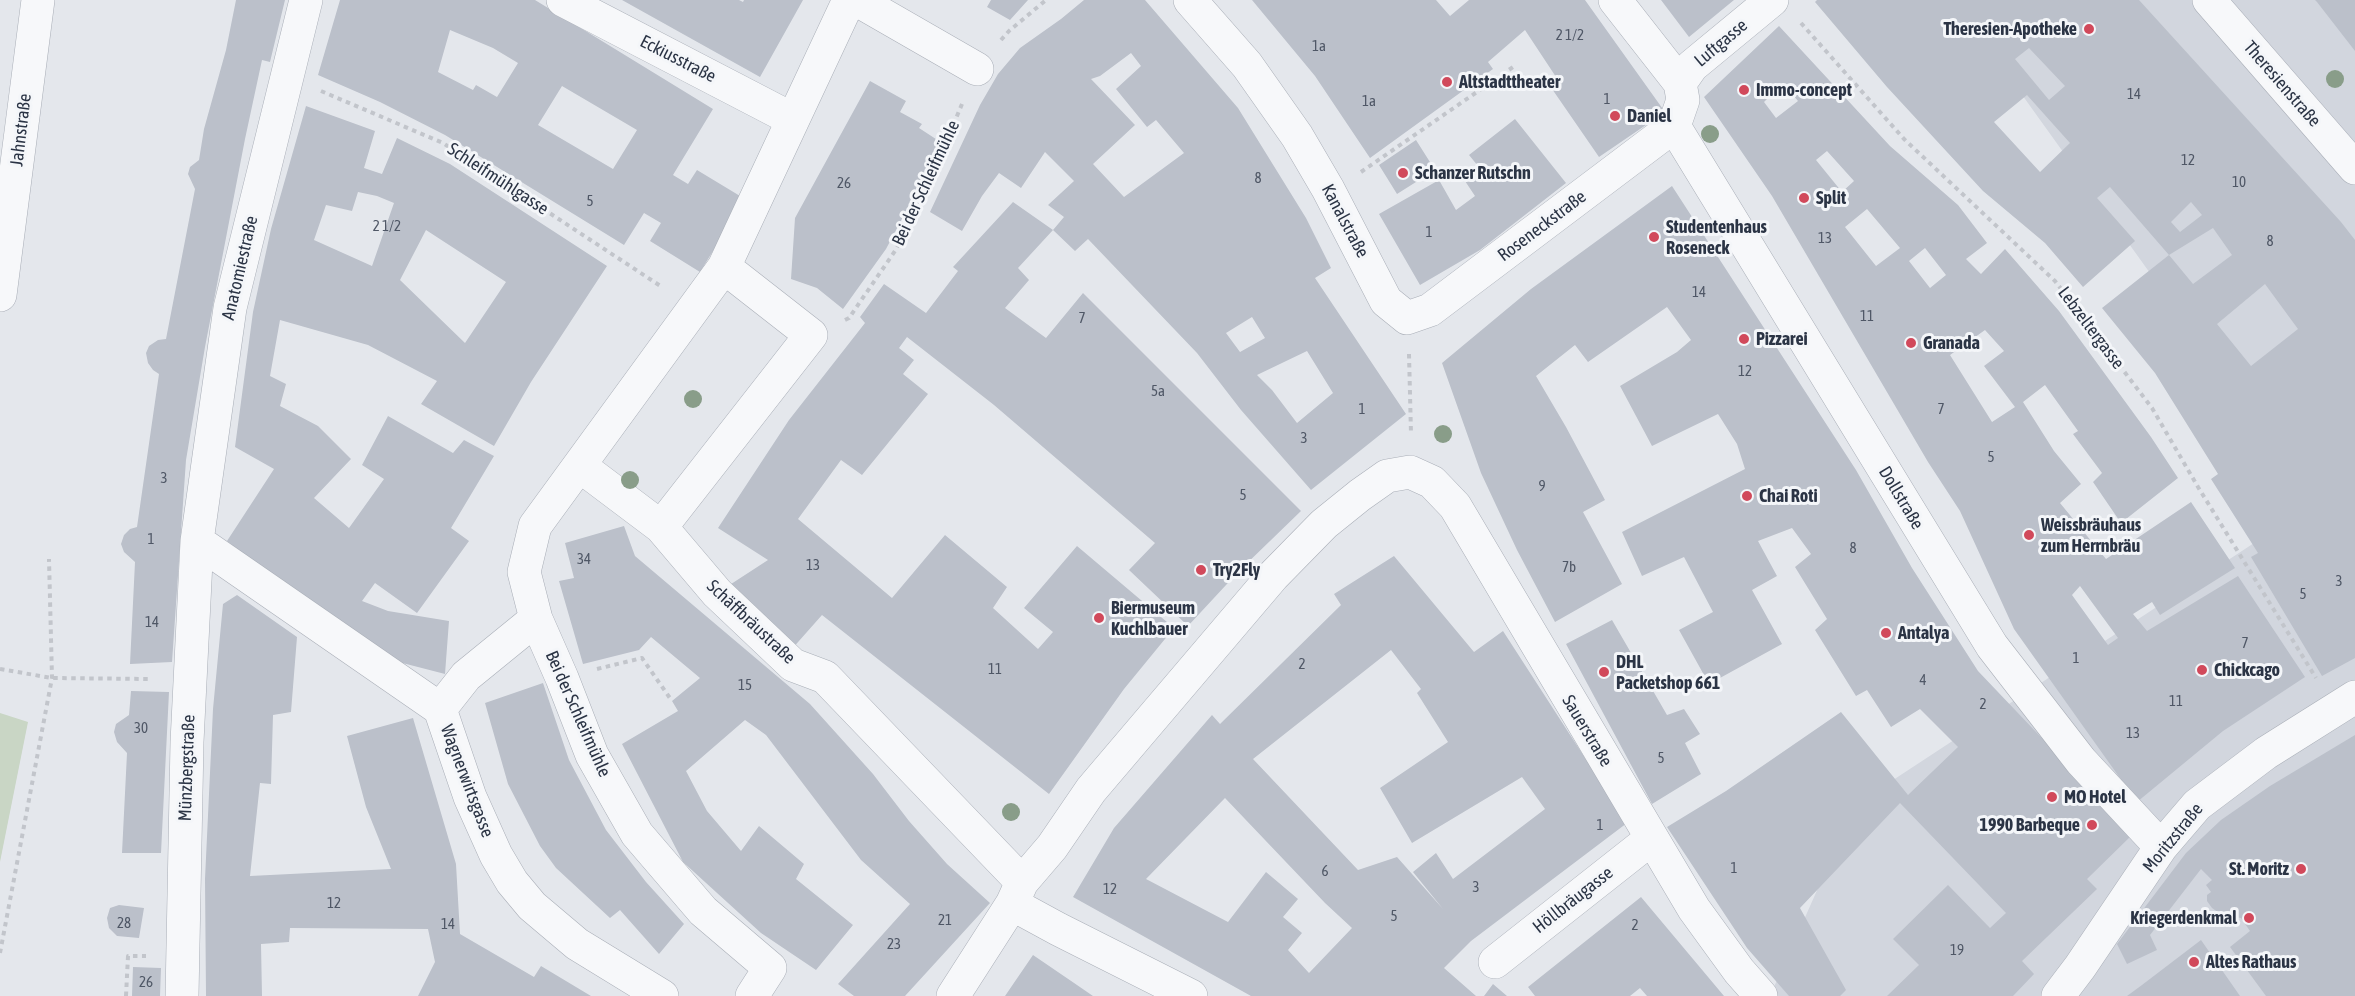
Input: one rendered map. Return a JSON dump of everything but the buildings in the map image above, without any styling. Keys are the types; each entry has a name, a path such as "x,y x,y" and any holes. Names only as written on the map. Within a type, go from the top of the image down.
{"street":[{"name":"Jahnstraße","path":"0,295 38,0"},
{"name":"Anatomiestraße","path":"197,541 230,308 306,0"},
{"name":"Eckiusstraße","path":"563,0 792,119"},
{"name":"Bei der Schleifmühle","path":"752,996 770,968 703,911 637,834 592,755 536,619 524,572 535,526 724,267 849,0"},
{"path":"857,0 977,69"},
{"name":"Kanalstraße","path":"1190,0 1247,65 1297,136 1328,189 1386,301 1407,318"},
{"path":"1615,0 1680,83"},
{"name":"Theresienstraße","path":"2209,0 2355,168"},
{"name":"Luftgasse","path":"1674,126 1683,99 1680,83 1692,66 1784,9"},
{"name":"Roseneckstraße","path":"1407,318 1430,310 1674,126"},
{"name":"Dollstraße","path":"1674,126 1992,646 2081,761 2161,847"},
{"path":"661,527 811,335 724,267"},
{"name":"Schäffbräustraße","path":"580,466 661,527 717,593 793,665 825,677 850,701 1017,893 1058,929 1191,996"},
{"path":"953,996 1017,893 1091,790 1273,576 1324,524 1360,495 1387,476 1410,472"},
{"name":"Sauerstraße","path":"1410,472 1432,482 1455,506 1694,909 1739,971 1761,996"},
{"name":"Münzbergstraße","path":"182,996 187,742 197,541"},
{"name":"Wagnerwirtsgasse","path":"197,541 440,709 470,797 496,855 512,882 532,906 577,944 662,996"},
{"path":"440,709 466,676 536,619"},
{"name":"Moritzstraße","path":"2058,996 2161,847 2197,805 2266,753 2345,703"},
{"name":"Höllbräugasse","path":"1495,962 1651,839"}],"path":[{"name":"Bei der Schleifmühle","path":"811,335 849,318 895,251 917,211 977,69 1009,31 1046,0"},
{"name":"Lebzeltergasse","path":"1784,9 1904,139 2055,281 2152,408 2198,487 2345,703"},
{"path":"1328,189 1360,172 1516,65"},
{"name":"Schleifmühlgasse","path":"286,76 443,143 615,254 695,309"},
{"path":"1407,318 1411,393 1410,472"},
{"path":"0,953 52,678 49,559"},
{"path":"562,678 642,658 672,701"},
{"path":"0,669 52,678 191,678"}],"shaded area":[{"path":"1954,0 2355,0 2355,996 1770,996 1855,805 2315,503"}],"green space":[{"path":"0,713 28,722 0,862"}],"place":[{"name":"Theresien-Apotheke","path":"2089,29"},
{"name":"Altstadttheater","path":"1447,82"},
{"name":"Immo-concept","path":"1744,90"},
{"name":"Daniel","path":"1615,116"},
{"name":"Schanzer Rutschn","path":"1403,173"},
{"name":"Split","path":"1804,198"},
{"name":"Studentenhaus Roseneck","path":"1654,237"},
{"name":"Pizzarei","path":"1744,339"},
{"name":"Granada","path":"1911,343"},
{"name":"Chai Roti","path":"1747,496"},
{"name":"Weissbräuhaus zum Herrnbräu","path":"2029,535"},
{"name":"Try2Fly","path":"1201,570"},
{"name":"Biermuseum Kuchlbauer","path":"1099,618"},
{"name":"Antalya","path":"1886,633"},
{"name":"Chickcago","path":"2202,670"},
{"name":"DHL Packetshop 661","path":"1604,672"},
{"name":"MO Hotel","path":"2052,797"},
{"name":"1990 Barbeque","path":"2092,825"},
{"name":"St. Moritz","path":"2301,869"},
{"name":"Kriegerdenkmal","path":"2249,918"},
{"name":"Altes Rathaus","path":"2194,962"}]}
